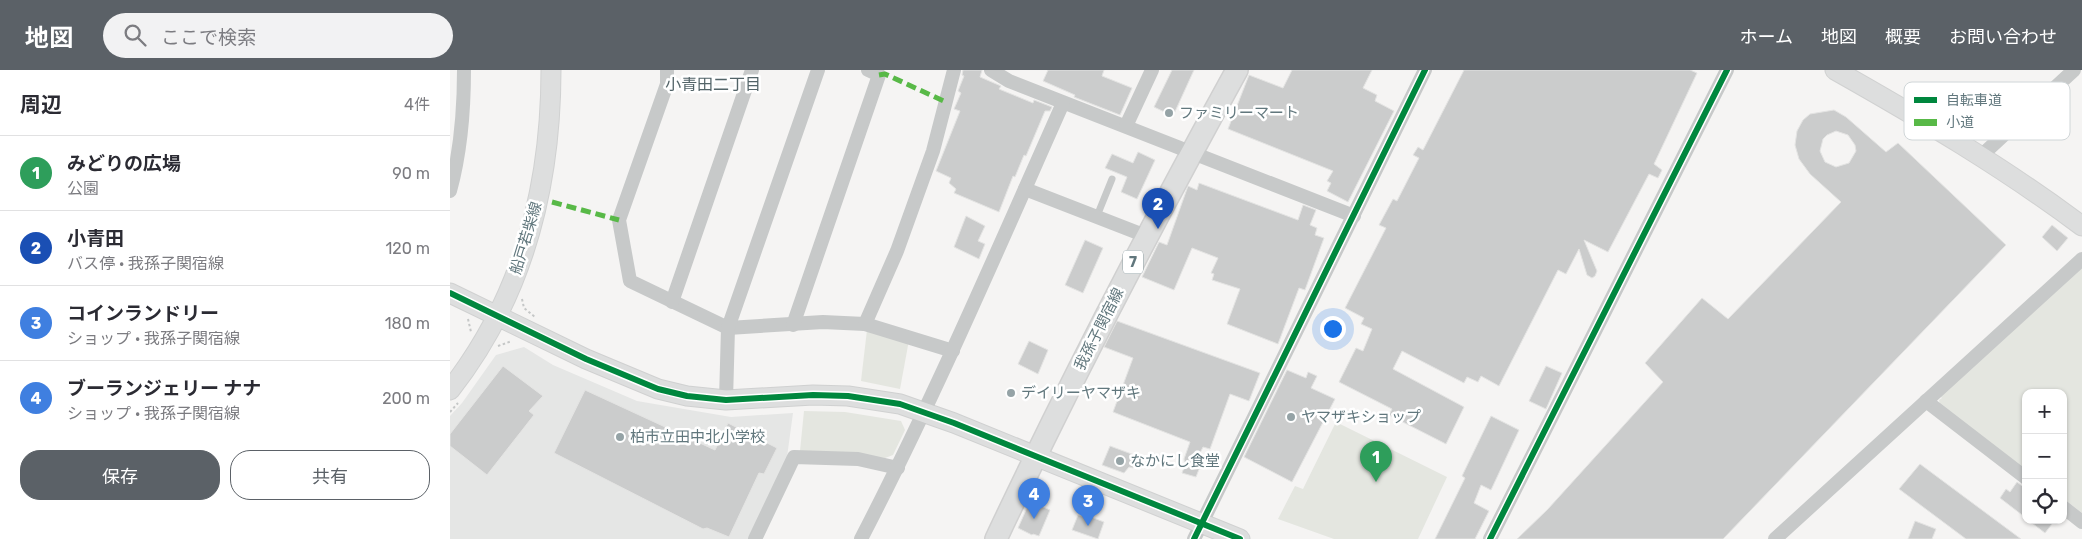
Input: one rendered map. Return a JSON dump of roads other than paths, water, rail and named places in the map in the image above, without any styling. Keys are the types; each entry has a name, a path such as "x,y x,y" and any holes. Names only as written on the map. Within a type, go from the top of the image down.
{"main road":[{"name":"我孫子関宿線","path":"996,539 1146,236 1237,70"}],"street":[{"path":"450,191 458,161 463,113 464,70"},
{"name":"船戸若柴線","path":"450,390 474,356 498,315 523,254 538,198 550,128 552,70"},
{"path":"667,70 667,84 619,220 630,281 728,328 823,322 865,324 953,351"},
{"path":"672,302 752,70"},
{"path":"726,400 728,328 818,70"},
{"path":"793,325 879,75 868,70"},
{"path":"865,324 897,250 933,151 954,70"},
{"path":"991,70 1009,81 1354,216"},
{"path":"1126,126 1152,70"},
{"path":"1198,531 1425,70"},
{"path":"1490,539 1727,70"},
{"path":"1834,70 1904,109"},
{"path":"2061,82 2074,70"},
{"path":"861,539 898,468 953,351 1063,102"},
{"path":"1955,140 2046,199 2082,226"},
{"path":"1980,156 1997,140"},
{"path":"1025,189 1146,236"},
{"path":"1775,539 2082,259"},
{"path":"450,293 627,378 658,389 678,394 726,400 805,395 848,396 900,404 1035,457 1198,531 1240,539"},
{"path":"1926,401 2022,475"},
{"path":"755,539 794,458 858,459 898,468"},
{"path":"2067,510 2082,522"}],"lane":[{"path":"1097,216 1112,179"}],"place":[{"name":"ファミリーマート","path":"1169,113"},
{"name":"小青田","path":"1158,229"},
{"name":"デイリーヤマザキ","path":"1011,393"},
{"name":"ヤマザキショップ","path":"1291,417"},
{"name":"柏市立田中北小学校","path":"620,437"},
{"name":"なかにし食堂","path":"1120,461"},
{"name":"みどりの広場","path":"1376,482"},
{"name":"ブーランジェリー ナナ","path":"1034,519"},
{"name":"コインランドリー","path":"1088,526"}],"district":[{"name":"小青田二丁目","path":"713,84"}]}
